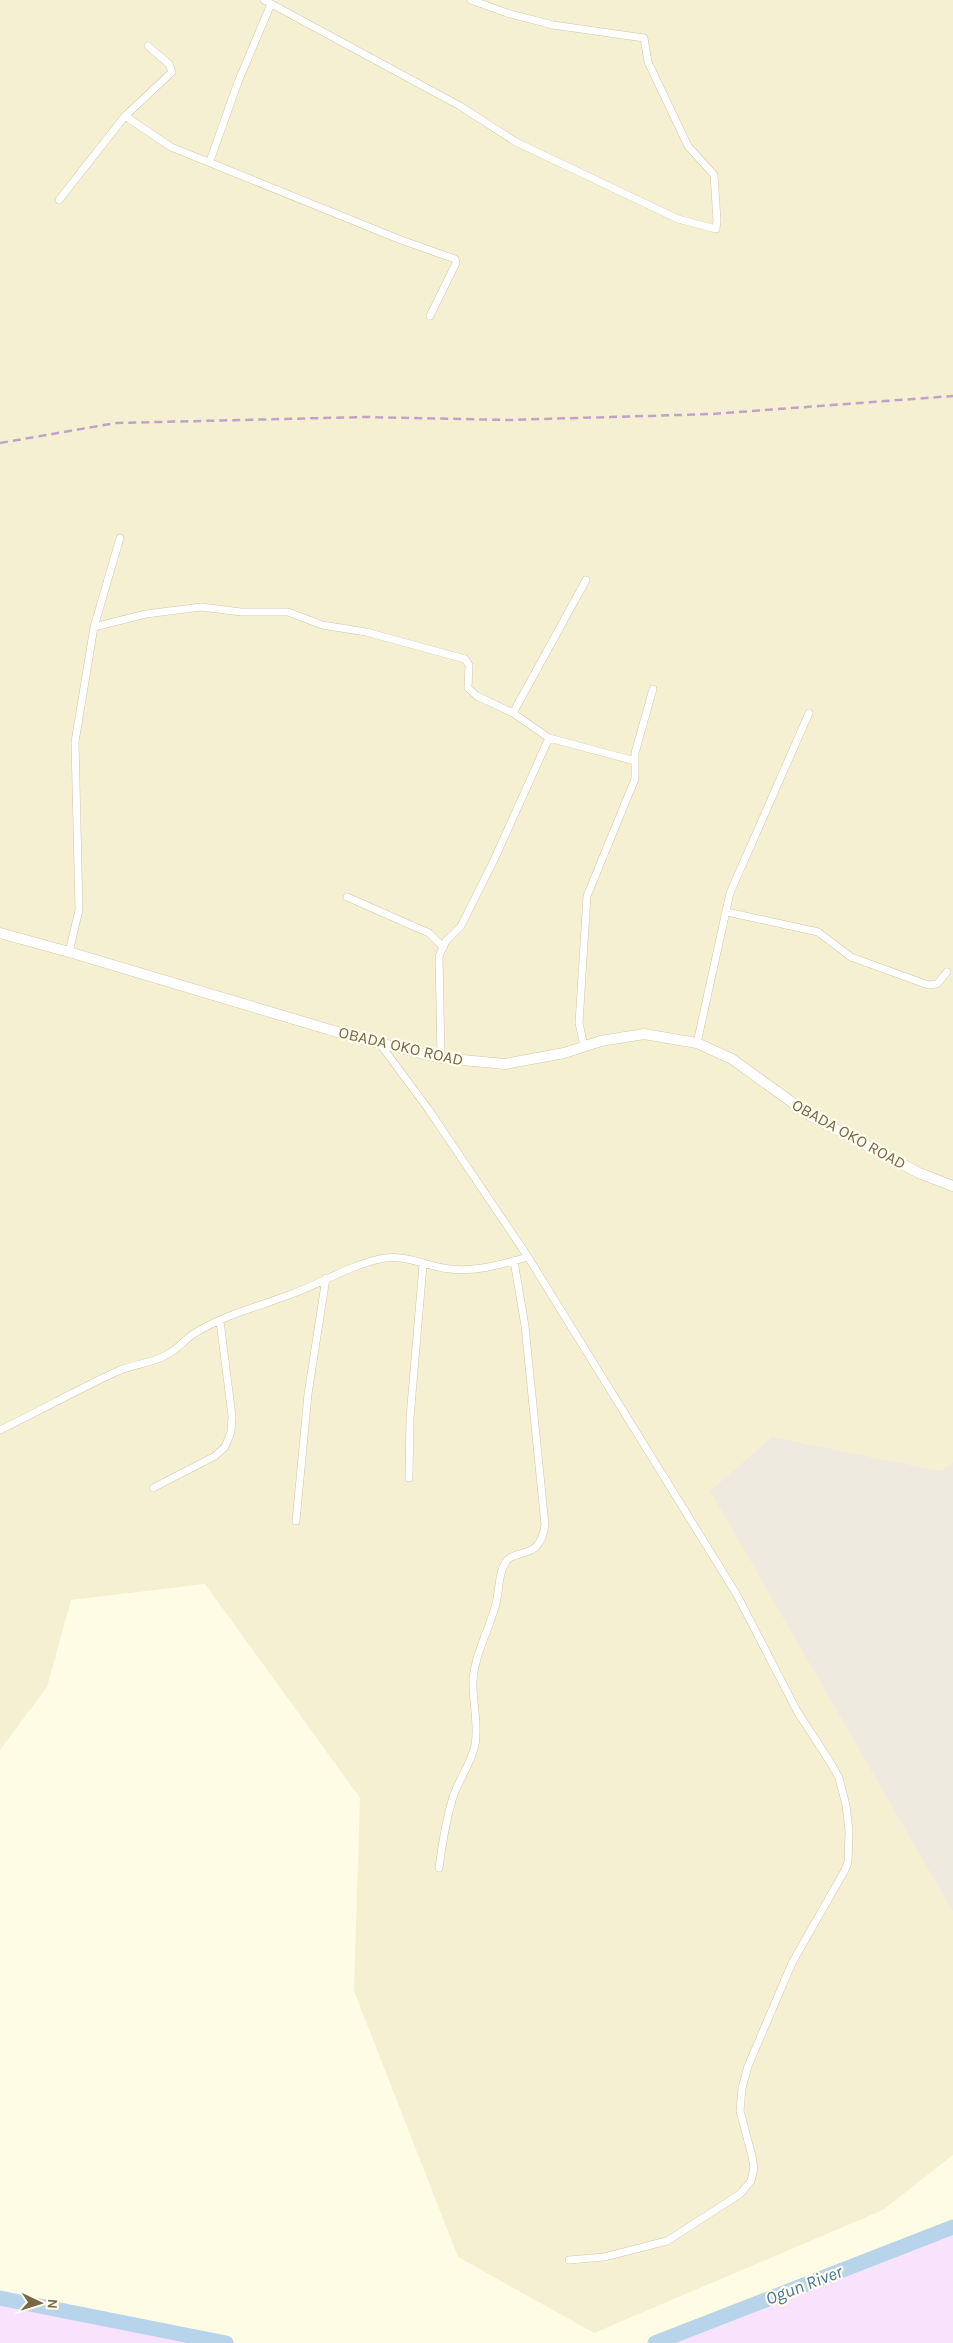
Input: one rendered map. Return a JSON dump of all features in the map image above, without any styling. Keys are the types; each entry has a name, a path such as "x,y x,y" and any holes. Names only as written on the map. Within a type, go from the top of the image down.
{"main road":[{"name":"OBADA OKO ROAD","path":"0,933 380,1043 441,1058 505,1064 601,1041 644,1034 697,1043 732,1059 811,1116 920,1173 953,1186"}],"street":[{"path":"264,0 460,106 516,142 678,218 716,229 714,175 688,146 648,62 644,38 553,24 507,13 471,0"},
{"path":"210,161 238,82 271,4"},
{"path":"59,200 124,116 172,72 169,64 148,46"},
{"path":"124,116 171,147 210,161 383,233 456,259 456,263 430,316"},
{"path":"69,952 79,910 75,742 94,627 120,538"},
{"path":"512,713 586,580"},
{"path":"94,627 146,614 201,607 241,612 288,612 322,625 366,632 465,659 469,665 467,683 471,692 512,713 550,738 635,761"},
{"path":"584,1046 580,1023 587,896 634,779 635,753 653,689"},
{"path":"697,1043 730,893 809,713"},
{"path":"441,1058 439,956 442,946 461,926 494,860 550,738"},
{"path":"347,896 429,933 442,946"},
{"path":"727,912 818,932 851,957 928,986 937,984 947,972"},
{"path":"380,1043 429,1110 528,1257 737,1595 797,1711 832,1764 846,1805 849,1831 848,1862 792,1963 746,2074 740,2111 753,2162 754,2174 751,2181 740,2194 667,2241 604,2257 570,2260"},
{"path":"0,1430 37,1413 71,1392 113,1373 168,1354 194,1334 249,1307 290,1295 326,1278 381,1258 403,1257 424,1265 451,1270 473,1270 528,1257"},
{"path":"439,1868 452,1799 469,1764 475,1744 477,1721 473,1683 475,1658 495,1606 501,1572 505,1562 512,1556 531,1550 539,1545 543,1537 545,1524 525,1326 514,1261"},
{"path":"409,1478 410,1418 424,1265"},
{"path":"296,1521 308,1394 326,1278"},
{"path":"154,1488 215,1456 225,1447 231,1432 232,1416 220,1321"}],"shaded area":[{"path":"0,0 953,0 953,2155 883,2210 594,2333 458,2257 354,1991 360,1798 205,1584 71,1600 47,1687 0,1750"},
{"path":"772,1437 940,1471 953,1463 953,1912 710,1491"},
{"path":"953,2227 953,2343 655,2343"},
{"path":"0,2297 237,2343 0,2343"}],"waterway":[{"name":"Ogun River","path":"655,2343 953,2227"},
{"name":"Ogun River","path":"0,2298 226,2343"}],"railway":[{"path":"0,443 116,423 365,417 509,420 712,414 953,396"}]}
